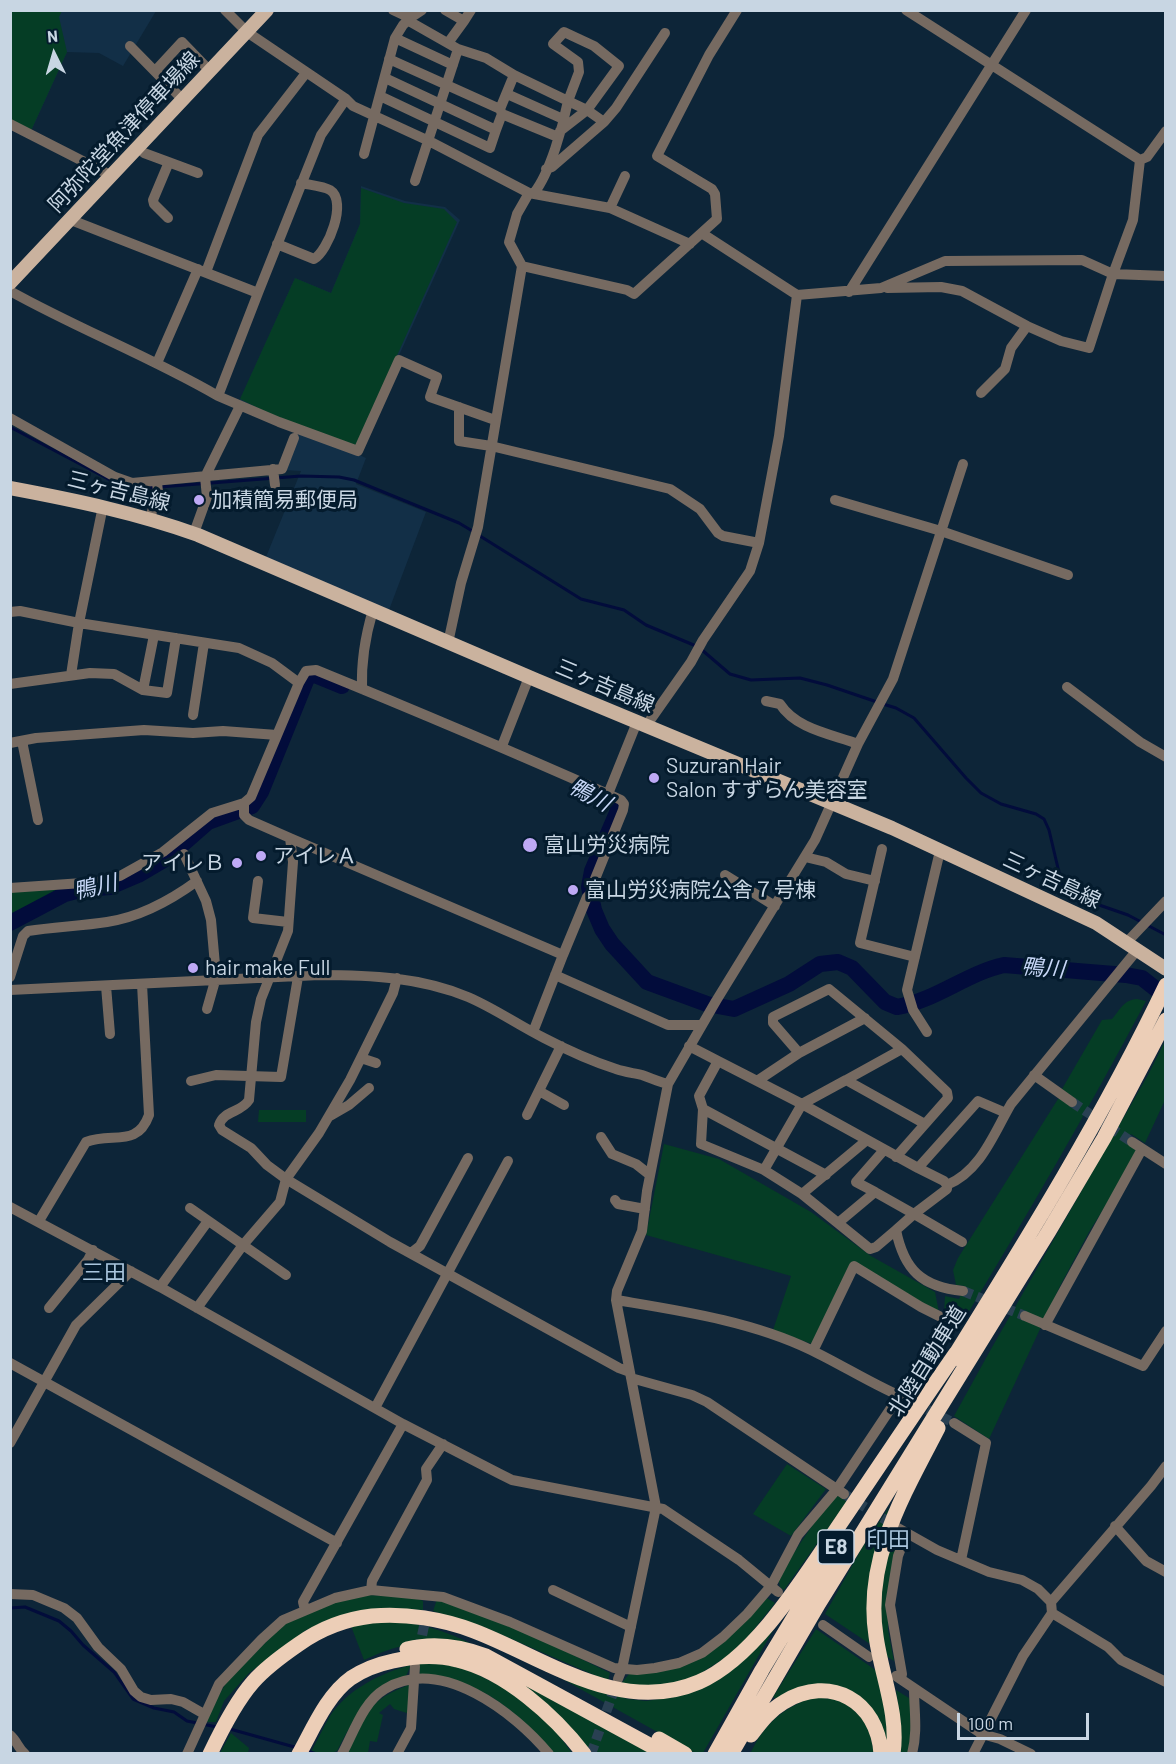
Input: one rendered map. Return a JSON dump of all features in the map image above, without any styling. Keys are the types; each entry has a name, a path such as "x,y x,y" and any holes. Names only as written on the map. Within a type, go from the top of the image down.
{"highway":[{"name":"北陸自動車道","path":"728,1751 807,1594 1087,1135 1166,985"},
{"name":"北陸自動車道","path":"728,1751 1000,1312 1104,1138 1166,1020"},
{"path":"893,1754 893,1723 874,1623 874,1593 879,1560 888,1528 906,1490 1000,1312"},
{"path":"210,1754 253,1682 278,1660 318,1632 348,1621 380,1616 412,1616 473,1630 569,1673 620,1691 668,1691 699,1682 741,1652 771,1619 812,1565 956,1353"},
{"path":"412,1616 471,1637 685,1754"},
{"path":"299,1754 330,1701 350,1679 375,1662 404,1650 431,1645 459,1647 501,1664 666,1754"},
{"path":"350,1679 376,1666 403,1658 432,1656 459,1660 485,1671 529,1699 560,1725 584,1754"},
{"path":"728,1751 751,1736 772,1711 794,1696 818,1691 841,1694 859,1704 866,1711 877,1729 881,1754"}],"main road":[{"name":"阿弥陀堂魚津停車場線","path":"10,283 267,10"},
{"name":"三ヶ吉島線","path":"10,488 103,506 150,518 194,533 448,643 892,828 1096,923 1166,969"}],"street":[{"path":"225,10 247,32 353,106 532,193 610,208 690,244"},
{"path":"393,10 453,46 486,58 514,75 587,110 604,122"},
{"path":"364,154 395,38 409,19 422,10"},
{"path":"445,10 464,21"},
{"path":"415,181 453,65 453,46 471,10"},
{"path":"522,266 627,290 634,294 717,219 716,194 712,189 657,156 709,55 737,10"},
{"path":"906,10 1140,160"},
{"path":"849,292 1026,10"},
{"path":"448,643 460,583 478,527 522,266 509,242 518,214 546,169 579,72 578,62 553,44 564,32 594,46 619,66 587,110 559,134"},
{"path":"546,169 552,167 604,122 616,108 665,33"},
{"path":"395,38 453,65"},
{"path":"158,69 182,42 210,71"},
{"path":"130,46 183,100"},
{"path":"389,59 501,111 559,134"},
{"path":"157,363 202,271 258,135 306,73"},
{"path":"482,168 514,75"},
{"path":"385,78 496,130"},
{"path":"507,94 563,119"},
{"path":"380,96 490,148"},
{"path":"218,396 321,135 346,99"},
{"path":"10,124 112,176"},
{"path":"1140,160 1147,157 1166,131"},
{"path":"138,148 144,153 198,173"},
{"path":"703,234 797,295 881,288 941,287 962,291 1061,342 1089,348 1132,220 1140,160"},
{"path":"168,218 153,200 169,162"},
{"path":"610,208 625,176"},
{"path":"277,244 314,259 321,255 337,221 336,197 330,190 302,183"},
{"path":"71,220 258,293"},
{"path":"881,288 945,261 1082,260 1113,274 1166,276"},
{"path":"10,291 67,321 181,374 218,396 279,422 358,451 399,360 437,376 430,397 495,420"},
{"path":"608,794 641,724 734,597 750,571 759,543 779,436 797,295"},
{"path":"981,393 1005,369 1011,348 1027,326"},
{"path":"194,533 207,497 206,482 240,405"},
{"path":"459,407 459,441 491,446 670,489 700,509 718,533 759,543"},
{"path":"10,418 115,477 132,483 206,482 282,469 294,438"},
{"path":"620,1674 656,1507 616,1300 617,1291 642,1231 650,1175 668,1084 815,840 858,744 893,679 963,464"},
{"path":"273,470 274,485"},
{"path":"150,518 158,492 157,482"},
{"path":"835,500 941,531 1068,575"},
{"path":"71,675 78,623 103,506"},
{"path":"362,689 361,661 373,610"},
{"path":"10,612 20,611 78,623 239,648 272,663 299,683"},
{"path":"143,690 154,635"},
{"path":"10,684 90,673 114,674 143,690 167,693 176,638"},
{"path":"193,715 204,643"},
{"path":"10,888 97,882 120,876 163,852 212,813 244,803 251,797 299,683 306,671 316,670 502,747 621,800 624,804 595,879 594,890 587,897 532,1032"},
{"path":"502,747 529,677"},
{"path":"1067,687 1140,742 1166,757"},
{"path":"766,701 780,704 785,712 807,727 858,744"},
{"path":"38,820 16,742 144,730 193,733 223,731 277,735"},
{"path":"244,803 244,815 249,820 563,955"},
{"path":"290,838 293,862 288,922 283,946 261,999 256,1022 249,1100 246,1105 225,1115 219,1125 222,1130 251,1148 267,1165 286,1179 411,1253 630,1375 707,1401 840,1491"},
{"path":"882,849 860,943 915,957"},
{"path":"927,1032 913,1010 907,990 940,851"},
{"path":"184,854 206,901 211,920 215,981 207,1009"},
{"path":"805,857 826,862 846,874 875,881"},
{"path":"725,875 775,906"},
{"path":"258,880 253,918 288,922"},
{"path":"10,976 23,936 28,932 123,918 156,906 197,881"},
{"path":"718,1061 699,1096 703,1109 701,1144 764,1170 802,1194 870,1249 876,1247 946,1189 947,1185 953,1183 976,1163 997,1133 1006,1113 1166,901"},
{"path":"10,990 271,977 365,975 397,978 419,982 468,997 561,1046 617,1070 668,1084"},
{"path":"555,975 668,1025 702,1025"},
{"path":"191,1081 216,1075 280,1077 298,977"},
{"path":"197,1308 243,1245 280,1202 286,1179 328,1118 361,1058 393,993 397,978"},
{"path":"39,1221 86,1142 96,1138 135,1136 145,1126 149,1115 142,984"},
{"path":"106,986 110,1034"},
{"path":"798,1053 772,1023 773,1017 829,989 902,1049 947,1092 948,1098 896,1157"},
{"path":"757,1081 798,1053 865,1018"},
{"path":"527,1115 561,1046"},
{"path":"689,1046 802,1104 944,1181 947,1185"},
{"path":"764,1170 802,1104 902,1049"},
{"path":"361,1058 376,1063"},
{"path":"1034,1075 1072,1102"},
{"path":"846,1080 925,1124"},
{"path":"328,1118 349,1105 369,1088"},
{"path":"539,1091 564,1105"},
{"path":"918,1168 978,1101 1006,1113"},
{"path":"703,1109 826,1175"},
{"path":"601,1137 612,1154 636,1164 650,1175"},
{"path":"802,1194 867,1140"},
{"path":"1132,1142 1166,1164"},
{"path":"1045,1325 1142,1149"},
{"path":"884,1150 856,1182 962,1242"},
{"path":"411,1253 420,1246 468,1158"},
{"path":"375,1408 508,1161"},
{"path":"838,1223 875,1192"},
{"path":"615,1200 618,1204 645,1209"},
{"path":"10,1207 93,1250 403,1424 512,1480 663,1509 739,1560 774,1589"},
{"path":"190,1208 286,1275"},
{"path":"160,1287 208,1221"},
{"path":"896,1230 907,1264 914,1273 936,1286 963,1291"},
{"path":"49,1308 88,1260 93,1250"},
{"path":"620,1674 679,1663 702,1653 723,1637 774,1589 798,1535 840,1491 955,1324 921,1307 854,1266 813,1351"},
{"path":"10,1443 76,1325 130,1271"},
{"path":"616,1300 697,1314 764,1332 813,1351 904,1398"},
{"path":"1025,1316 1143,1366 1166,1331"},
{"path":"10,1363 337,1543"},
{"path":"954,1423 986,1443 961,1560"},
{"path":"305,1610 303,1602 403,1424"},
{"path":"371,1590 372,1581 427,1480 426,1469 443,1444"},
{"path":"973,1754 1023,1656 1052,1607 1115,1526 1166,1466"},
{"path":"1115,1526 1146,1561 1166,1572"},
{"path":"1031,1754 1000,1738 982,1734 899,1678 902,1674 890,1605 902,1531 937,1550 989,1572 1022,1580 1038,1589 1052,1607 1108,1647 1121,1660 1166,1682"},
{"path":"187,1754 219,1684 261,1638 283,1620 305,1610 335,1598 371,1590 432,1595 472,1606 614,1668 620,1674"},
{"path":"553,1590 631,1627"},
{"path":"10,1594 33,1595 64,1608 77,1618 98,1647 122,1669 134,1691 141,1697 183,1702 204,1714"},
{"path":"428,1607 432,1595"},
{"path":"823,1625 869,1658"},
{"path":"397,1754 411,1728 415,1666"},
{"path":"342,1754 366,1708 385,1689 399,1683 430,1679 447,1682 490,1700 516,1721 549,1754"},
{"path":"912,1754 916,1741 917,1718 914,1688"},
{"path":"10,1735 25,1754"}],"shaded area":[{"path":"10,11 156,11 123,66 99,53 67,52 30,133"},
{"path":"361,186 405,201 445,207 460,220 355,453 366,458 356,484 426,512 389,610 266,557 301,471 284,470 300,426 239,402 295,278 331,293 360,224"}],"green space":[{"path":"10,11 62,11 59,17 67,52 30,133 11,124"},
{"path":"361,188 404,203 444,209 457,222 356,447 278,418 240,399 295,278 331,293 360,224"},
{"path":"61,889 11,920 11,891"},
{"path":"1137,999 1146,1001 1056,1164 962,1323 944,1313 945,1296 959,1299 965,1286 956,1285 953,1270 958,1258 1058,1099 1073,1097 1062,1089 1102,1020 1112,1019 1125,1003"},
{"path":"1165,1041 1165,1100 1145,1143 1131,1134 1126,1141 1139,1152 1089,1232 1060,1286 989,1439 954,1416 1148,1075"},
{"path":"259,1110 306,1110 306,1122 258,1122"},
{"path":"664,1144 719,1159 811,1212 871,1256 935,1292 939,1312 853,1262 812,1344 773,1330 791,1276 646,1235"},
{"path":"787,1464 826,1489 791,1536 753,1514"},
{"path":"836,1495 847,1501 784,1590 780,1587 778,1576"},
{"path":"889,1507 874,1555 867,1601 870,1644 825,1614 862,1548"},
{"path":"895,1531 901,1534 901,1539 888,1604 888,1630 894,1661 886,1656 880,1621 880,1582"},
{"path":"367,1595 414,1597 423,1601 423,1610 384,1608 338,1617 306,1630 249,1673 224,1701 216,1722 204,1722 227,1681 289,1619 332,1602"},
{"path":"767,1598 775,1603 747,1638 728,1656 690,1680 665,1685 620,1685 629,1674 700,1657"},
{"path":"437,1599 530,1634 610,1673 608,1681 484,1627 433,1611"},
{"path":"779,1620 703,1753 695,1753 532,1662 598,1690 628,1699 646,1701 673,1697"},
{"path":"381,1621 430,1628 453,1635 476,1646 432,1643 406,1645 364,1660 351,1626"},
{"path":"816,1629 877,1671 885,1700 889,1740 886,1740 873,1710 863,1699 840,1687 815,1685 789,1692 777,1699 773,1697"},
{"path":"482,1660 655,1753 591,1753"},
{"path":"419,1662 458,1665 511,1691 552,1726 572,1753 554,1753 511,1710 479,1690 461,1683 420,1677"},
{"path":"411,1665 406,1676 383,1686 364,1705 337,1751 310,1754 330,1716 346,1698 366,1683"},
{"path":"411,1684 410,1714 394,1709 390,1704 379,1713 383,1715 377,1742 370,1741 368,1753 346,1754 364,1718 376,1703 396,1690"},
{"path":"896,1690 909,1698 913,1715 909,1753 901,1753"},
{"path":"812,1697 843,1700 868,1724 874,1753 750,1754 762,1734 775,1719 791,1707"},
{"path":"231,1733 249,1748 248,1753 220,1753"}],"waterway":[{"path":"10,427 112,481"},
{"path":"130,487 134,489 301,476 339,477 354,480 459,523 474,532"},
{"path":"480,536 581,599 624,610 646,625 696,646"},
{"path":"702,650 730,674 751,680 800,678 877,702"},
{"name":"鴨川","path":"10,923 65,894 84,889 110,887 138,875 167,858 208,822 252,806 261,792 308,676 315,675 342,686"},
{"path":"883,704 914,718 981,793 1001,804 1036,814 1044,819 1065,890 1079,898 1128,915 1166,935"},
{"name":"鴨川","path":"595,794 614,802 619,808 592,871 589,887 594,910 602,929 612,944 647,982 707,1004 734,1009 789,984 820,964 838,962 852,968 885,1002 897,1007 925,999 977,974 1004,965 1142,978 1166,997"},
{"path":"10,1608 25,1607 59,1621 114,1672 133,1699 154,1708 174,1712 187,1721 217,1727"},
{"path":"230,1729 298,1748"},
{"path":"307,1751 317,1754"}],"tunnel":[{"path":"1072,1102 1132,1142"},
{"path":"963,1291 1025,1316"},
{"path":"914,1403 954,1423"},
{"path":"844,1494 897,1527"},
{"path":"419,1650 428,1607"},
{"path":"591,1754 617,1682"}],"place":[{"name":"加積簡易郵便局","path":"199,500"},
{"name":"Suzuran Hair Salon すずらん美容室","path":"654,778"},
{"name":"富山労災病院","path":"530,845"},
{"name":"アイレＡ","path":"261,856"},
{"name":"アイレＢ","path":"237,863"},
{"name":"富山労災病院公舎７号棟","path":"573,890"},
{"name":"hair make Full","path":"193,968"}],"district":[{"name":"三田","path":"104,1273"},
{"name":"印田","path":"888,1540"}]}
